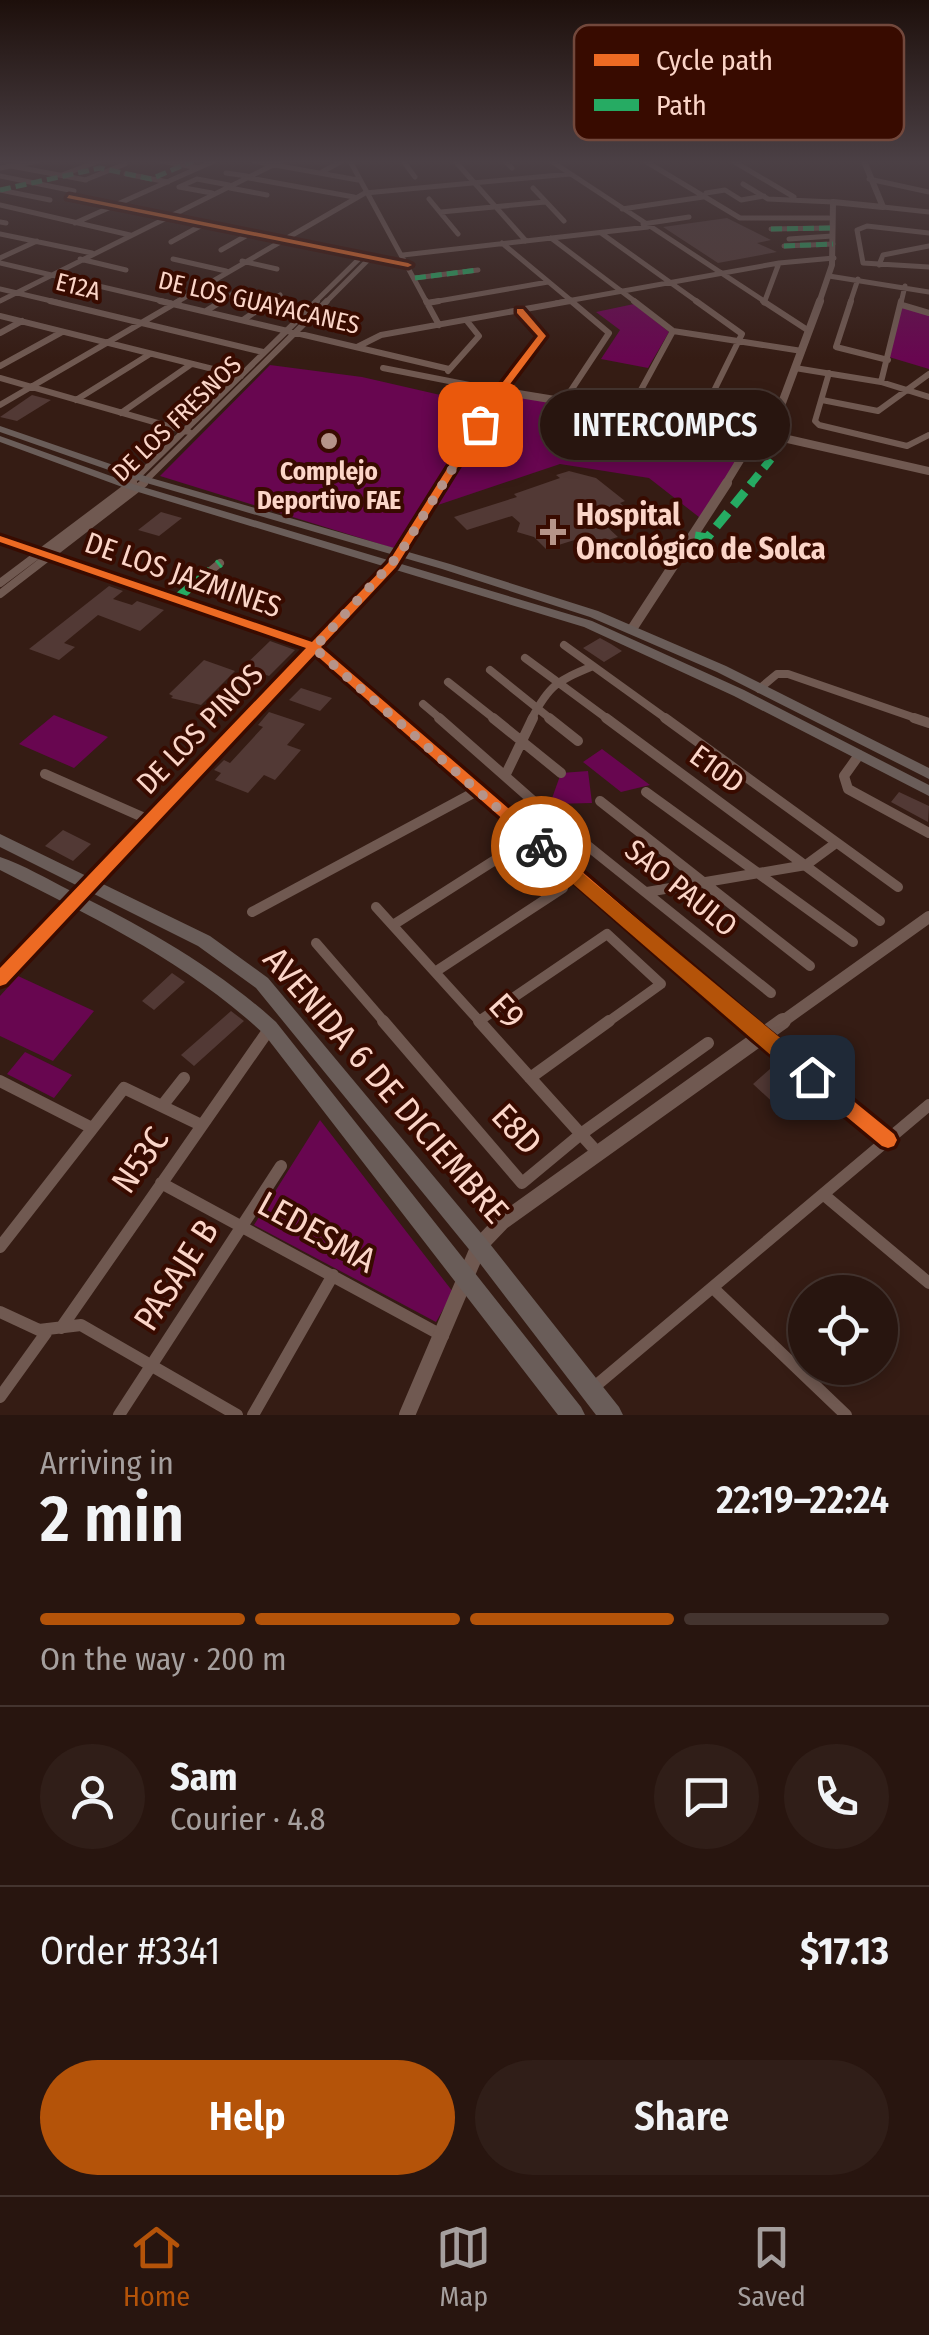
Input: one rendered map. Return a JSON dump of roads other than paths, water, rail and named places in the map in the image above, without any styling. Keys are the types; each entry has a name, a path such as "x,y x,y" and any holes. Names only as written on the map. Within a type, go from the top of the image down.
{"main road":[{"path":"0,429 139,483"},
{"path":"0,440 632,628 929,774"},
{"path":"395,560 607,632 929,791"},
{"name":"AVENIDA 6 DE DICIEMBRE","path":"0,840 204,941 262,983 479,1246 611,1415"},
{"name":"AVENIDA 6 DE DICIEMBRE","path":"0,863 183,957 224,985 270,1028 573,1415"}],"street":[{"path":"94,227 130,235"},
{"path":"0,301 146,227"},
{"path":"170,242 198,227"},
{"path":"218,227 408,265"},
{"path":"0,406 304,227"},
{"path":"385,227 439,326"},
{"path":"453,227 458,234"},
{"path":"513,227 526,240"},
{"path":"402,254 639,227"},
{"path":"647,227 810,331"},
{"path":"632,628 742,458 770,435 829,276 834,258 831,227"},
{"path":"861,227 857,230 863,263 929,267"},
{"path":"871,227 929,234"},
{"path":"770,229 832,236"},
{"path":"601,233 741,332 698,424"},
{"path":"0,234 92,253"},
{"path":"221,250 251,234"},
{"path":"789,239 832,236"},
{"path":"784,246 832,236"},
{"path":"551,238 674,331 802,351"},
{"path":"0,260 37,241"},
{"path":"502,244 609,334 564,401"},
{"path":"880,263 883,255 929,246"},
{"name":"DE LOS FRESNOS","path":"139,483 284,330 366,257"},
{"name":"DE LOS FRESNOS","path":"0,594 197,433 366,257"},
{"path":"357,347 380,336 780,262 834,258"},
{"path":"174,259 226,271"},
{"name":"DE LOS GUAYACANES","path":"0,260 449,370"},
{"path":"80,260 126,270"},
{"path":"242,262 277,269"},
{"path":"764,302 780,262"},
{"path":"415,278 478,270"},
{"path":"829,276 929,290"},
{"path":"858,280 836,347 888,360"},
{"path":"427,303 548,282"},
{"path":"881,382 905,286"},
{"name":"E12A","path":"0,288 263,352"},
{"path":"206,312 242,288"},
{"path":"327,290 336,290"},
{"path":"243,320 280,295"},
{"path":"902,306 929,314"},
{"name":"DE LOS PINOS","path":"0,980 395,560 500,391 542,336 520,311"},
{"path":"302,314 312,315"},
{"path":"0,316 249,378"},
{"path":"0,333 22,321"},
{"path":"440,381 479,336 466,321"},
{"path":"629,412 674,331"},
{"path":"0,366 62,332"},
{"path":"76,400 150,354"},
{"path":"121,413 190,364"},
{"path":"796,367 881,382 929,397"},
{"name":"DE LOS GUAYACANES","path":"383,368 440,381 770,435 929,470"},
{"path":"829,373 816,420 819,425 907,446 929,435"},
{"path":"822,400 878,411 929,374"},
{"path":"0,378 197,433"},
{"path":"853,406 857,393"},
{"name":"DE LOS JAZMINES","path":"0,539 314,648 760,1035 888,1140"},
{"name":"DE LOS FRESNOS","path":"0,583 47,554"},
{"path":"176,599 220,563"},
{"path":"564,644 898,887"},
{"name":"E10D","path":"525,658 880,921"},
{"path":"504,776 535,707 556,682 593,666"},
{"path":"490,670 578,741"},
{"path":"760,688 777,674 788,674 929,723"},
{"path":"448,682 561,773"},
{"name":"SAO PAULO","path":"422,704 548,814 771,993"},
{"path":"859,755 844,776 848,789 929,833"},
{"path":"45,774 148,820"},
{"path":"252,912 477,791"},
{"path":"646,792 853,942"},
{"path":"600,801 810,966"},
{"path":"520,828 548,814"},
{"path":"647,892 806,865 836,842"},
{"path":"392,925 516,846"},
{"path":"435,972 563,888"},
{"name":"E9","path":"376,907 597,1152"},
{"path":"406,1415 479,1246 502,1222 929,917"},
{"path":"479,1021 606,934 660,984 530,1078"},
{"name":"E8D","path":"316,943 522,1183 581,1134 708,1043"},
{"name":"N53C","path":"54,1330 270,1028"},
{"path":"162,1106 184,1078"},
{"path":"0,1081 92,1128"},
{"path":"0,1247 124,1088 201,1125"},
{"path":"591,1390 927,1111"},
{"name":"PASAJE B","path":"119,1415 281,1166"},
{"name":"LEDESMA","path":"161,1183 443,1336"},
{"path":"824,1195 929,1283"},
{"path":"254,1415 332,1275"},
{"path":"713,1288 846,1415"},
{"path":"0,1312 28,1330 81,1326 237,1415"},
{"path":"0,1397 54,1330"}],"place":[{"name":"INTERCOMPCS","path":"480,424"},
{"name":"Complejo Deportivo FAE","path":"329,441"},
{"name":"Hospital Oncológico de Solca","path":"553,532"}]}
